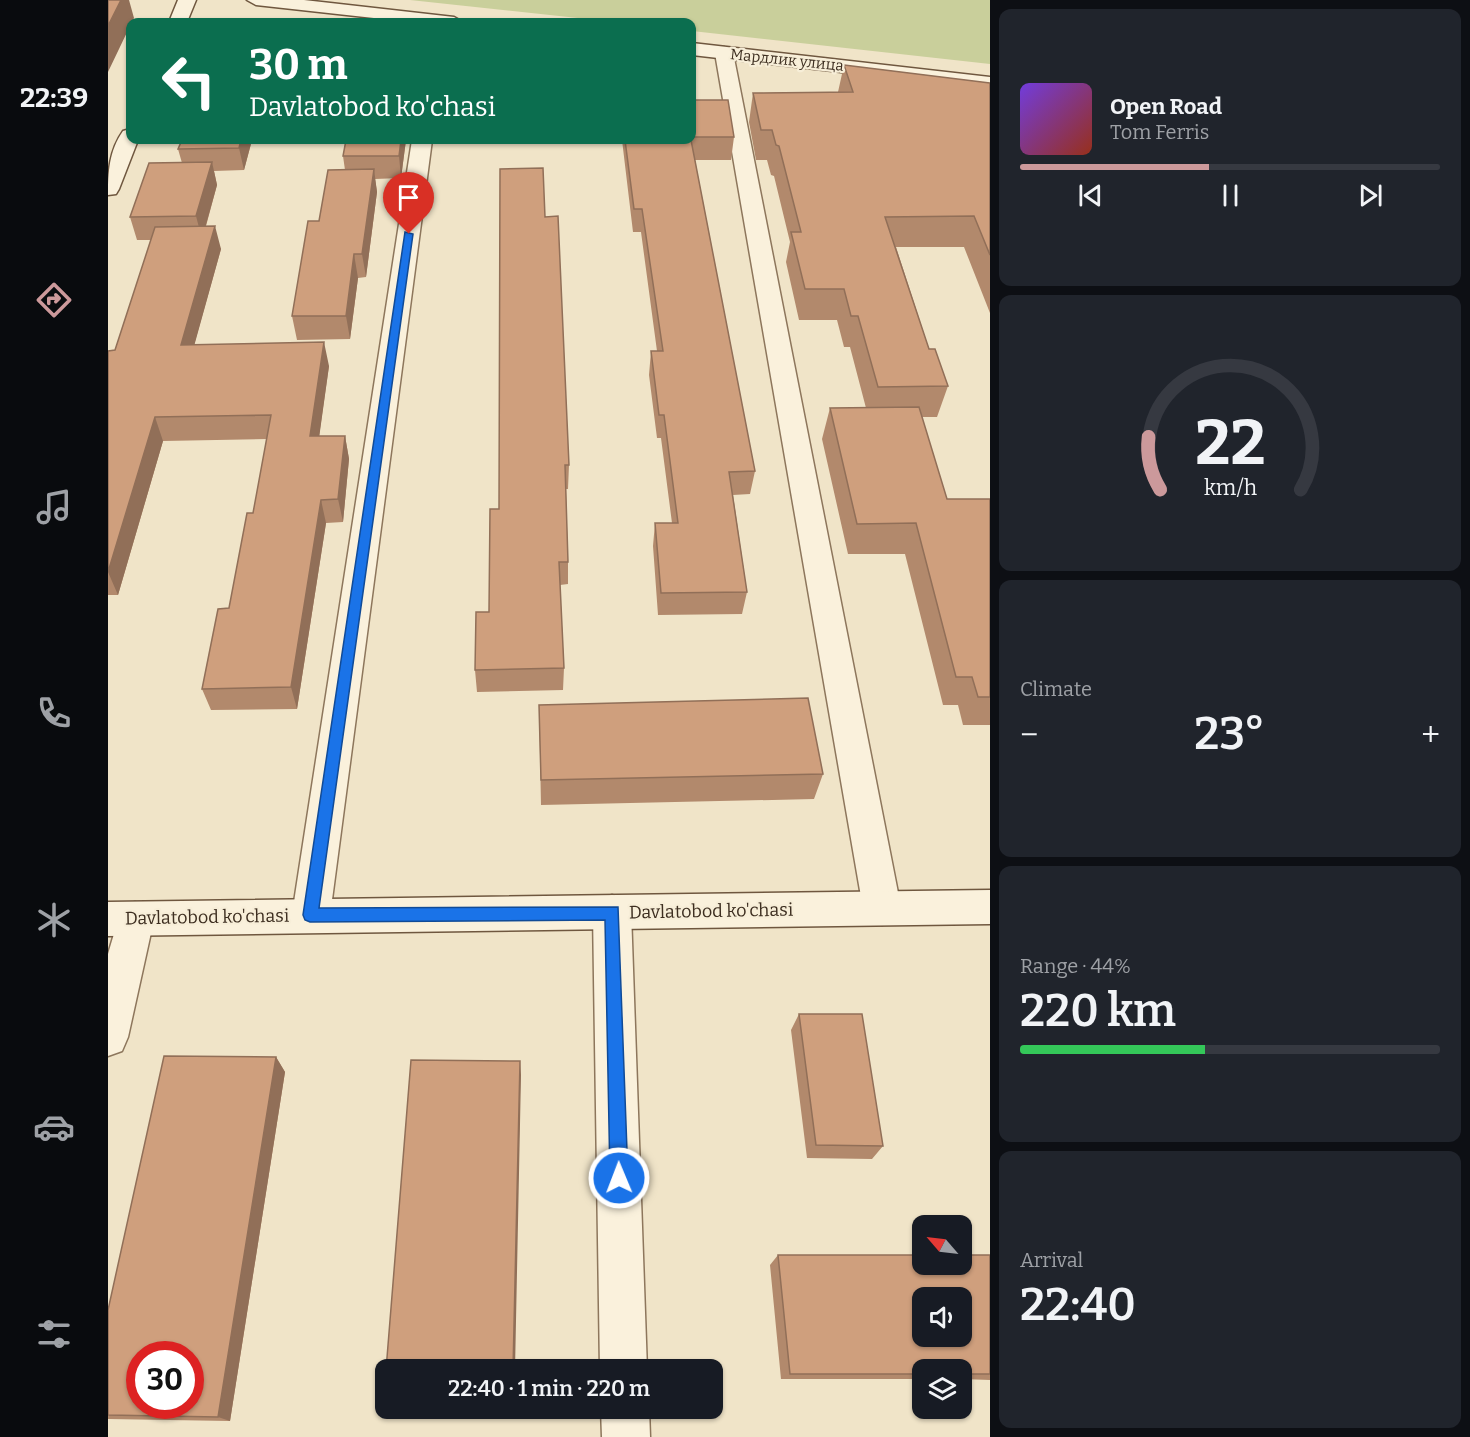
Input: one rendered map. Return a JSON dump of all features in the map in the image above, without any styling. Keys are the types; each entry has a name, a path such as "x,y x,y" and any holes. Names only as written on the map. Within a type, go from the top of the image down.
{"street":[{"path":"180,18 187,0"},
{"path":"256,0 410,18"},
{"name":"Мардлик улица","path":"696,50 990,83"},
{"path":"724,53 882,908"},
{"path":"108,189 126,144"},
{"path":"310,915 421,144"},
{"name":"Davlatobod ko'chasi","path":"121,919 990,907"},
{"path":"612,912 624,1359"},
{"path":"108,1037 121,919"},
{"path":"625,1419 626,1437"}],"green space":[{"path":"410,0 990,0 990,64 696,31 696,18 578,18"}],"building":[{"path":"108,0 121,0 108,26"},
{"path":"844,65 990,83 990,255 974,216 885,217 929,349 935,349 948,386 878,387 858,316 851,316 844,289 805,289 791,232 801,232 779,146 776,145 772,130 761,130 753,93 853,92"},
{"path":"696,100 728,100 734,137 696,137"},
{"path":"180,144 240,144 239,148 178,149"},
{"path":"345,144 400,144 399,156 343,156"},
{"path":"626,144 692,144 755,471 729,472 747,592 661,593 655,523 678,523 664,415 659,415 651,351 663,351 642,209 634,209"},
{"path":"212,162 196,216 130,217 149,163"},
{"path":"543,168 545,217 558,216 569,465 565,465 568,562 559,562 564,668 475,670 476,612 489,612 490,509 499,509 500,169"},
{"path":"374,169 362,254 354,254 346,316 292,316 308,221 319,221 328,170"},
{"path":"215,226 181,345 324,342 310,436 345,436 338,499 321,500 291,687 202,689 218,609 229,608 247,513 253,513 271,415 155,417 108,572 108,351 115,350 155,227"},
{"path":"919,407 947,499 990,499 990,697 978,697 972,677 956,677 916,523 857,524 830,408"},
{"path":"808,698 823,774 541,780 539,705"},
{"path":"799,1014 862,1014 883,1146 816,1145"},
{"path":"164,1056 276,1057 218,1417 204,1417 204,1341 126,1341 126,1415 108,1415 108,1310"},
{"path":"411,1060 520,1061 513,1359 387,1359"},
{"path":"778,1255 912,1255 912,1275 972,1275 972,1255 990,1255 990,1374 972,1374 972,1359 912,1359 912,1374 790,1374"}],"route":[{"path":"409,234 310,915 612,912 619,1178"}]}
